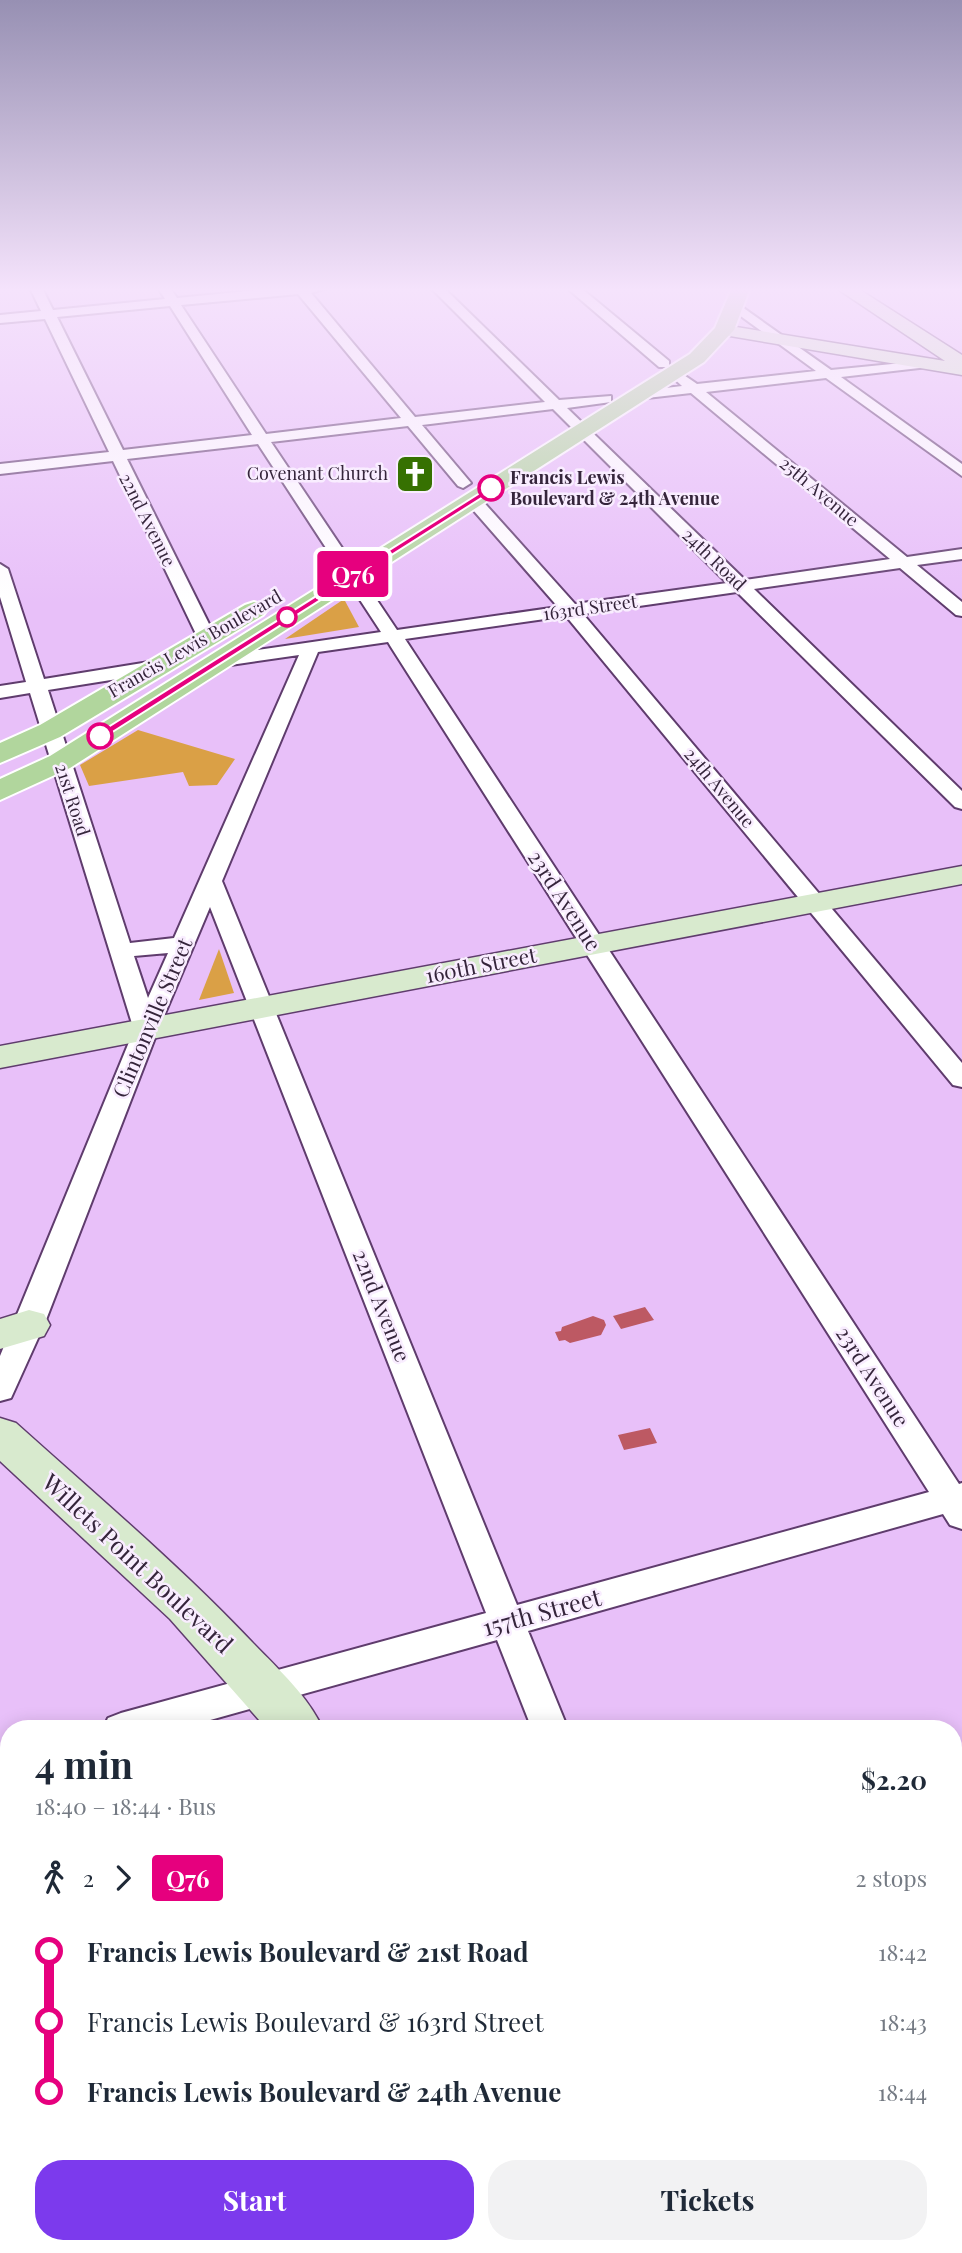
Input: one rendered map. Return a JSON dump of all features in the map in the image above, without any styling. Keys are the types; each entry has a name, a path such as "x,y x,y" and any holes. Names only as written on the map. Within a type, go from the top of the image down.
{"main road":[{"name":"Francis Lewis Boulevard","path":"0,791 60,762 212,649 468,491 568,418 616,393"},
{"name":"Francis Lewis Boulevard","path":"568,418 638,395"},
{"name":"Francis Lewis Boulevard","path":"0,754 50,731 155,667 212,649"},
{"path":"60,762 67,739 120,706 149,683 155,667"}],"street":[{"name":"22nd Avenue","path":"86,393 212,649"},
{"name":"23rd Avenue","path":"232,393 345,568 393,635 592,945 958,1504"},
{"name":"24th Avenue","path":"388,393 962,1079"},
{"name":"24th Road","path":"543,393 962,803"},
{"path":"638,395 660,393"},
{"name":"25th Avenue","path":"701,393 962,611"},
{"path":"854,393 962,471"},
{"path":"0,469 412,422 568,418"},
{"name":"163rd Street","path":"212,649 311,648 962,554"},
{"name":"21st Road","path":"0,569 146,1030"},
{"name":"Clintonville Street","path":"0,1390 15,1329 212,883 311,648"},
{"path":"0,692 155,667"},
{"name":"160th Street","path":"0,1057 962,875"},
{"name":"22nd Avenue","path":"212,883 546,1720"},
{"path":"121,951 184,944"},
{"name":"Willets Point Boulevard","path":"0,1435 187,1605 291,1720"},
{"name":"157th Street","path":"153,1720 507,1622 958,1504"}],"shaded area":[{"path":"344,599 359,627 285,639"},
{"path":"138,730 235,759 217,785 189,786 183,772 89,786 80,765"},
{"path":"219,949 234,993 199,1000"},
{"path":"645,1307 654,1320 621,1329 613,1316"},
{"path":"593,1316 604,1320 606,1325 601,1335 570,1343 559,1341 555,1332"},
{"path":"650,1428 657,1443 624,1450 618,1435"}],"bus line":[{"name":"Q76","path":"100,736 491,488"}],"place":[{"name":"Covenant Church","path":"415,474"},
{"name":"Francis Lewis Boulevard & 24th Avenue","path":"491,488"}]}
